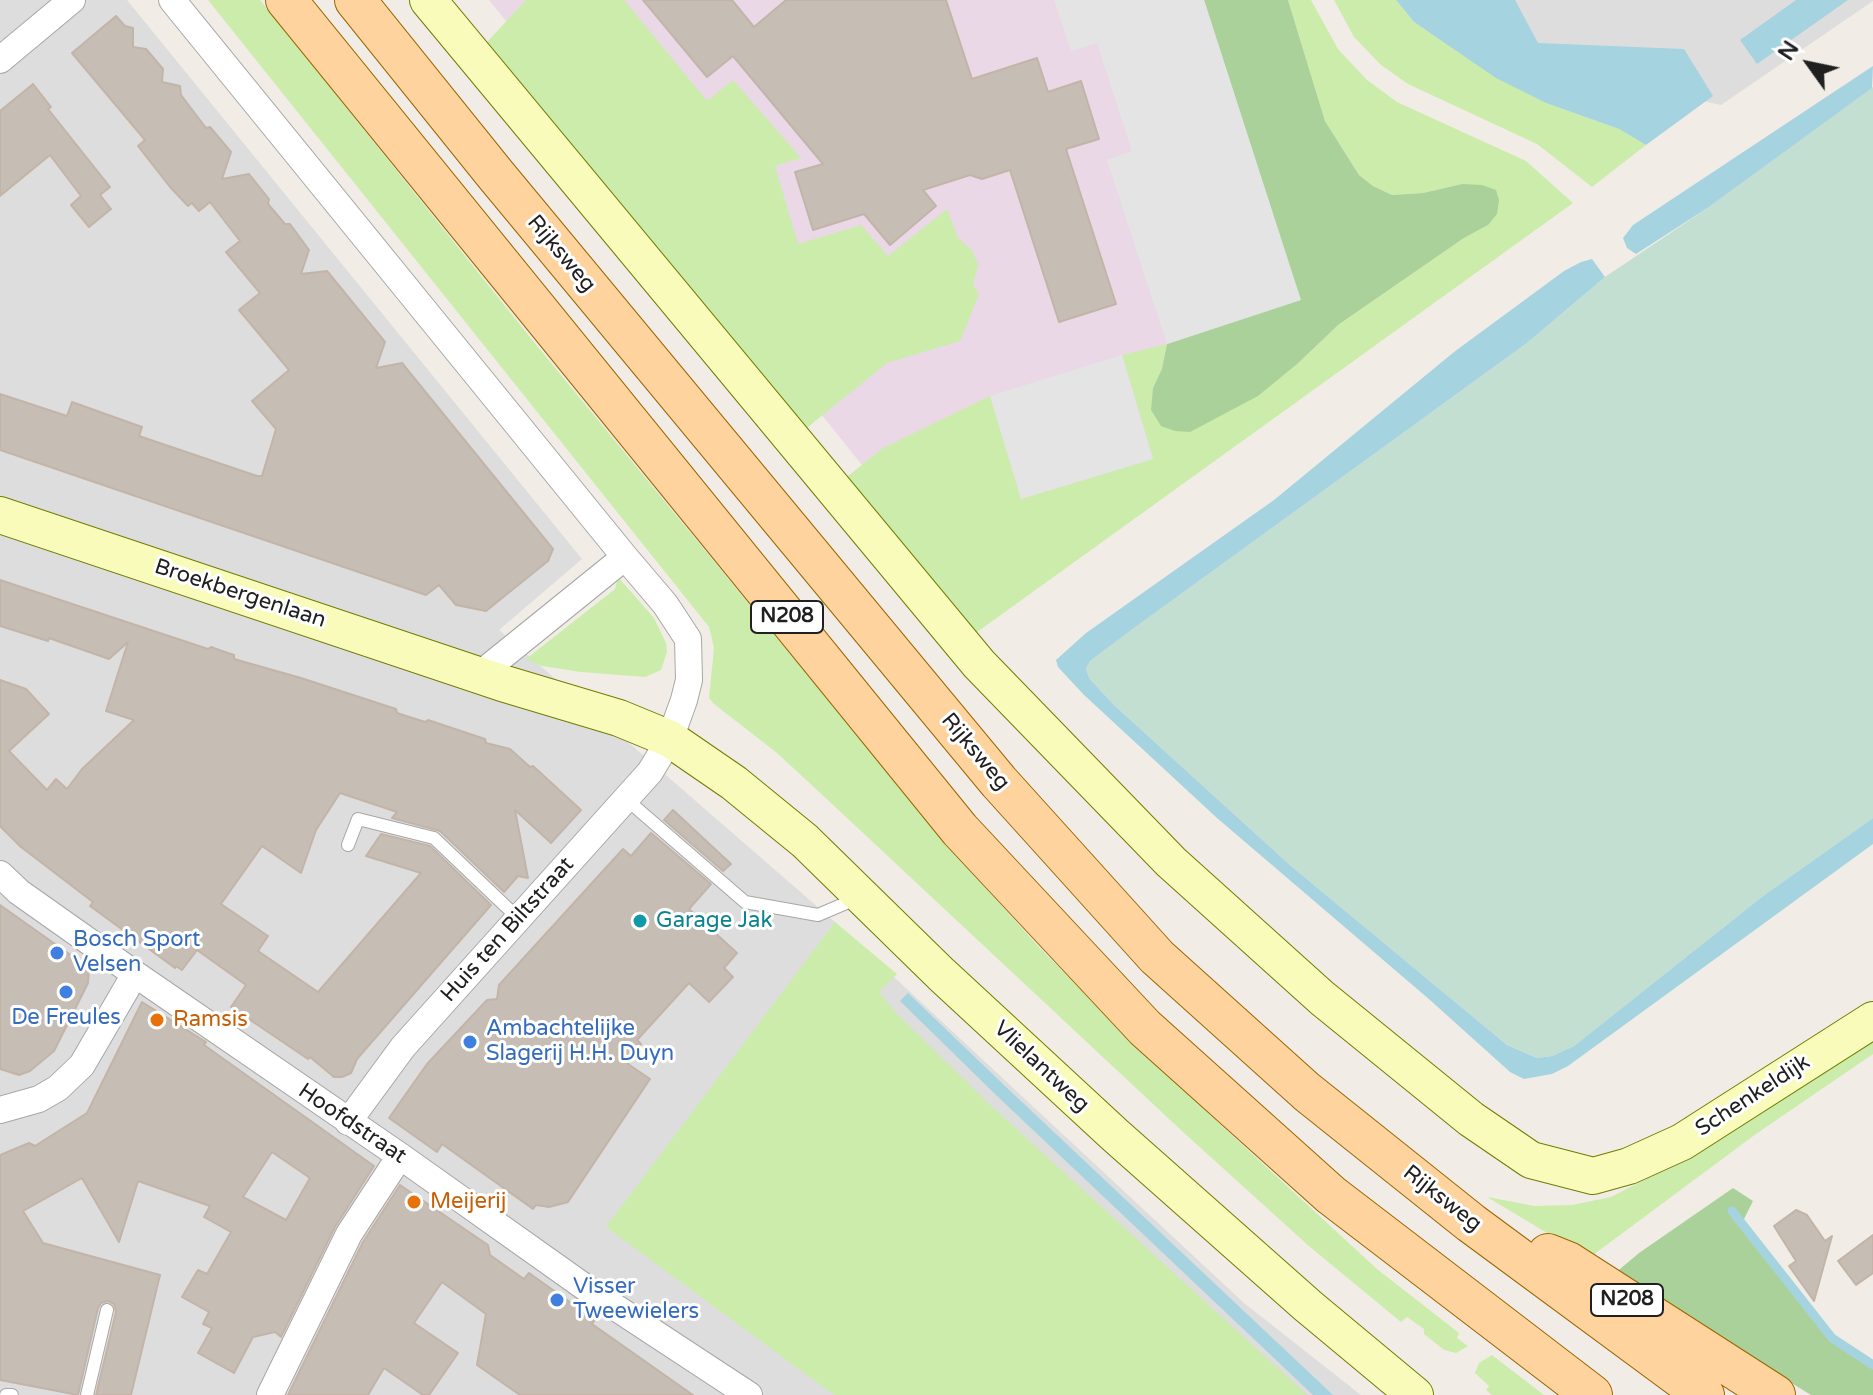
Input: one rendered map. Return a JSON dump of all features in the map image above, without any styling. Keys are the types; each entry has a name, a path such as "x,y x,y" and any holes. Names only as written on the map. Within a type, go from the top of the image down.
{"main road":[{"name":"N208","path":"286,0 960,830 1123,1005 1331,1195 1592,1395"},
{"name":"Rijksweg","path":"355,0 495,174 999,782 1157,957 1307,1092 1471,1223 1704,1395"},
{"name":"N208","path":"1471,1223 1568,1262 1775,1395"}],"street":[{"path":"0,60 72,0"},
{"path":"172,0 665,604 688,639 689,680 670,739"},
{"name":"Schenkeldijk","path":"428,0 979,664 1171,862 1322,998 1471,1119 1531,1160 1593,1176 1629,1166 1682,1142 1873,1020"},
{"name":"Broekbergenlaan","path":"0,515 479,675 619,718 670,739"},
{"path":"479,675 625,557"},
{"name":"Huis ten Biltstraat","path":"348,1122 403,1047 650,772 670,739"},
{"name":"Vlielantweg","path":"670,739 758,802 805,841 1115,1135 1296,1296 1415,1395"},
{"name":"Hoofdstraat","path":"0,874 19,892 135,974 586,1288 749,1395"},
{"path":"0,1110 39,1099 58,1088 82,1065 135,974"},
{"path":"270,1395 349,1234 400,1156"}],"lane":[{"path":"626,799 745,902 818,915 861,896"},
{"path":"348,845 358,819 434,838 518,918"},
{"path":"87,1395 107,1310"},
{"path":"6,1395 12,1395"}],"shaded area":[{"path":"0,0 127,0 582,559 499,630 835,922 1244,1303 1361,1395 0,1395"},
{"path":"489,0 1230,0 1345,352 971,601"},
{"path":"1054,0 1204,0 1301,300 1167,344 1107,160 1132,151 1097,43 1071,51"},
{"path":"1454,0 1873,1 1721,105 1515,59"},
{"path":"1122,355 1153,459 1021,499 990,396"}],"green space":[{"path":"208,0 260,0 533,341 951,850 1039,947 1211,1116 1377,1269 1459,1333 1457,1338 1468,1346 1456,1353 1444,1350 1424,1334 1424,1329 1407,1317 1401,1322 1310,1247 777,753 714,704 709,698 714,648 709,627"},
{"path":"526,0 624,0 707,101 733,80 801,158 775,166 798,244 861,225 888,256 947,209 958,238 972,250 978,265 973,285 979,294 960,341 887,363 803,431 487,42"},
{"path":"1204,0 1288,0 1325,121 1359,175 1373,186 1392,195 1423,193 1462,184 1482,185 1496,190 1499,200 1497,214 1488,225 1464,238 1338,325 1258,396 1190,432 1161,426 1151,410 1153,388 1162,369 1167,344 1300,300"},
{"path":"1288,0 1311,0 1338,49 1367,80 1397,102 1526,161 1573,203 973,635 843,480 883,448 990,396 1021,499 1153,459 1122,355 1167,344 1162,369 1153,388 1190,432 1297,364 1338,325 1464,238 1488,225 1462,184 1423,193 1392,195 1359,175 1325,121"},
{"path":"1334,0 1396,0 1414,22 1496,77 1546,103 1619,129 1646,145 1592,187 1537,144 1408,84 1381,65 1354,37"},
{"path":"1873,87 1873,818 1763,896 1574,1046 1552,1056 1537,1058 1507,1045 1291,866 1114,705 1089,678 1086,669 1090,661 1130,631 1527,343 1605,277 1709,207"},
{"path":"618,577 654,618 666,643 667,652 661,670 645,677 581,672 542,666 526,659 615,589"},
{"path":"835,922 897,974 879,992 896,1013 988,1103 1307,1395 834,1395 606,1227"},
{"path":"1873,1041 1873,1054 1756,1134 1589,1258 1487,1197 1535,1206 1572,1205 1611,1197 1691,1156"},
{"path":"1733,1188 1753,1201 1743,1221 1829,1334 1873,1361 1873,1395 1811,1395 1614,1274"},
{"path":"1492,1355 1544,1395 1492,1395 1486,1390 1489,1386 1475,1373 1479,1363"}],"water":[{"path":"1396,0 1515,0 1538,43 1684,49 1713,96 1646,145 1619,129 1546,103 1496,78 1414,22"},
{"path":"1796,0 1848,0 1757,64 1740,40"},
{"path":"1873,66 1872,88 1709,207 1636,254 1627,248 1623,238 1633,225"},
{"path":"1592,259 1605,277 1527,343 1130,631 1090,661 1086,669 1089,678 1114,705 1291,866 1507,1045 1537,1058 1552,1056 1574,1046 1763,896 1873,818 1873,844 1568,1066 1552,1074 1524,1079 1510,1072 1217,818 1083,694 1058,667 1056,660 1086,633 1274,500 1454,352 1564,271"},
{"path":"908,993 1333,1395 1313,1395 900,1001"}],"building":[{"path":"643,0 732,0 754,27 786,0 946,0 972,79 1037,58 1048,92 1081,81 1099,139 1066,149 1116,304 1059,322 1010,170 982,179 970,175 923,190 936,206 890,245 864,214 813,230 795,172 823,164 733,56 707,77"},
{"path":"116,16 125,26 133,28 133,47 146,49 163,69 162,82 180,86 181,95 206,128 210,127 231,152 222,179 249,174 269,199 268,204 285,224 290,224 309,250 301,274 327,271 385,342 376,368 402,363 553,549 548,561 486,611 456,605 439,585 426,595 0,450 0,394 67,416 72,402 142,427 139,436 257,476 262,476 276,429 252,401 289,370 239,310 260,293 226,252 240,241 210,202 199,211 192,203 188,206 170,187 138,146 145,140 72,53"},
{"path":"33,84 51,107 48,109 110,187 100,195 111,209 89,227 71,205 81,196 50,155 0,196 0,111"},
{"path":"0,580 208,649 211,647 234,655 234,659 396,709 397,713 485,739 486,743 510,749 530,767 533,766 581,810 551,843 515,810 528,878 518,876 504,892 440,831 392,818 397,812 340,793 316,830 301,873 262,846 221,904 268,936 258,951 318,992 421,873 366,856 381,834 430,846 491,905 357,1059 351,1073 334,1077 310,1057 308,1059 231,1007 246,985 197,950 182,970 175,968 90,906 93,902 21,847 0,826 0,680 26,689 49,714 9,751 47,790 56,779 67,789 82,769 134,720 106,711 128,642 109,659 49,638 48,641 0,626"},
{"path":"673,810 731,864 723,871 664,820"},
{"path":"651,833 711,884 689,909 737,953 724,968 733,977 709,1002 689,983 637,1040 641,1044 628,1064 650,1079 568,1202 549,1207 536,1205 533,1209 442,1144 437,1152 389,1118 427,1064 487,1000 497,999 499,985 623,849 631,856"},
{"path":"0,905 89,968 88,983 54,1051 30,1071 19,1075 0,1069"},
{"path":"142,1002 206,1042 204,1045 374,1166 335,1227 281,1337 275,1332 253,1337 234,1373 198,1353 212,1328 203,1324 209,1312 182,1297 198,1270 207,1274 231,1232 204,1217 210,1206 138,1181 119,1242 82,1178 23,1211 43,1243 160,1275 131,1395 96,1395 116,1312 114,1304 108,1301 98,1308 78,1395 0,1380 0,1155 29,1143 35,1146 87,1113","holes":["272,1152 310,1178 286,1220 243,1197"]},
{"path":"400,1185 488,1245 490,1255 524,1279 529,1273 595,1320 592,1324 693,1395 520,1395 477,1365 486,1314 442,1282 414,1323 458,1353 429,1395 423,1395 384,1368 368,1395 288,1395 363,1242"},
{"path":"1796,1210 1807,1215 1825,1241 1832,1236 1814,1301 1789,1266 1796,1261 1774,1226"},
{"path":"1873,1235 1873,1273 1856,1285 1838,1261"}],"waterway":[{"path":"1732,1211 1832,1338 1873,1365"}],"place":[{"name":"Garage Jak","path":"640,921"},
{"name":"Bosch Sport Velsen","path":"57,953"},
{"name":"De Freules","path":"66,992"},
{"name":"Ramsis","path":"157,1020"},
{"name":"Ambachtelijke Slagerij H.H. Duyn","path":"470,1042"},
{"name":"Meijerij","path":"414,1202"},
{"name":"Visser Tweewielers","path":"557,1300"}]}
